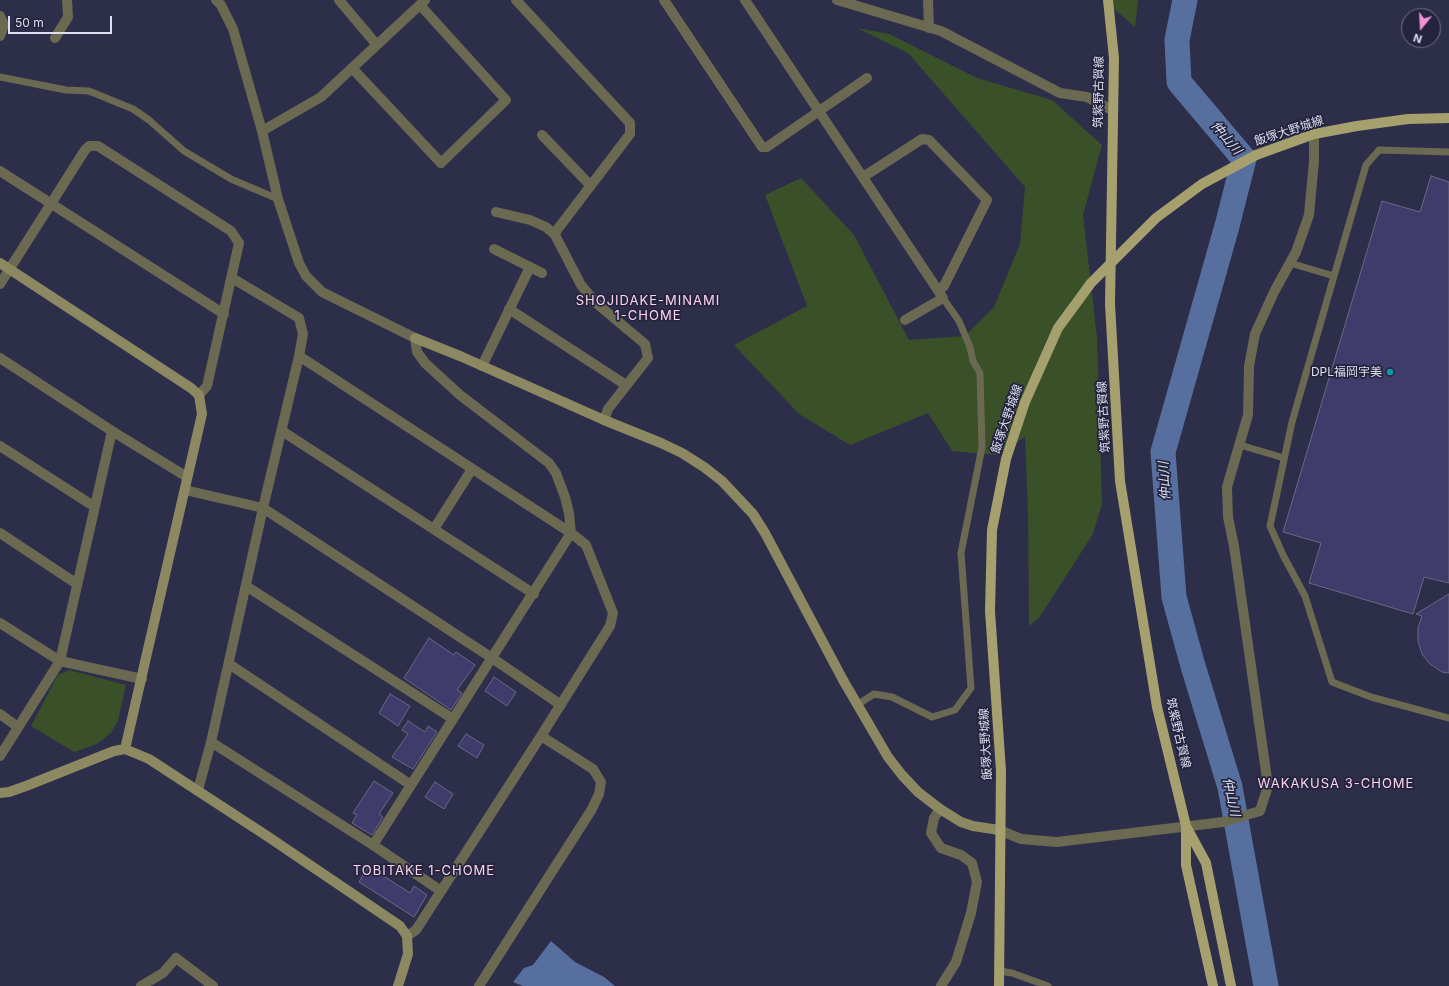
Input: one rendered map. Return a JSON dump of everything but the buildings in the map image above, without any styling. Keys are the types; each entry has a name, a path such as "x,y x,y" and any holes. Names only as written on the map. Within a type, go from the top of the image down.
{"main road":[{"name":"筑紫野古賀線","path":"1108,0 1114,58 1110,304 1120,481 1157,707 1186,826 1186,865 1213,986"},
{"name":"飯塚大野城線","path":"999,986 1001,771 990,611 992,530 1006,459 1025,402 1058,328 1091,283 1156,218 1202,184 1256,155 1314,134 1357,126 1408,120 1449,118"},
{"name":"筑紫野古賀線","path":"1186,826 1206,862 1231,986"}],"street":[{"path":"55,38 68,17 67,0"},
{"path":"216,0 221,5 233,29 262,131 278,199 299,263 306,276 314,285 322,292 415,338 682,453 710,472 740,499 753,514 765,534 825,650 888,756 902,775 918,792 940,809 961,822 973,826 1000,830 1021,839 1057,842 1223,822 1260,811 1268,786 1234,546 1228,517 1227,487 1248,416 1249,366 1255,334 1261,319 1296,252 1310,215 1314,160 1314,134"},
{"path":"339,0 377,45"},
{"path":"516,0 630,123 630,134 590,185 557,230 555,235"},
{"path":"664,0 762,146 767,147 867,78"},
{"path":"745,0 941,294"},
{"path":"837,0 941,31 1060,93 1087,97 1112,110"},
{"path":"928,0 929,28"},
{"path":"262,131 320,97 423,1 506,100 441,163 352,68"},
{"path":"0,16 4,25 0,36"},
{"path":"542,135 590,185"},
{"path":"863,178 922,139 929,140 986,200 941,294 905,320"},
{"path":"0,284 89,146 98,146 231,231 239,243 207,386 200,395 202,414 126,749"},
{"path":"0,171 224,314"},
{"path":"496,212 530,220 546,227 555,235 580,285 596,303 646,344 648,358 608,409 604,420"},
{"path":"494,249 542,273"},
{"path":"0,263 200,395"},
{"path":"482,366 530,267"},
{"path":"198,790 229,664 303,334 298,318 232,278"},
{"path":"509,309 626,385"},
{"path":"373,846 571,534 569,513 565,497 556,473 550,463 460,395 425,363 417,352 415,338"},
{"path":"299,356 586,545 613,613 610,626 561,705 416,930 407,936"},
{"path":"0,358 112,431 188,477"},
{"path":"0,756 60,661 112,431"},
{"path":"282,431 534,594"},
{"path":"0,446 95,507"},
{"path":"434,529 472,469"},
{"path":"185,490 263,508 561,705"},
{"path":"0,533 77,584"},
{"path":"246,586 453,719"},
{"path":"0,623 60,661 142,680"},
{"path":"229,664 411,785"},
{"path":"0,714 18,727"},
{"path":"478,986 592,809 599,794 601,782 593,769 541,736"},
{"path":"211,742 441,891"},
{"path":"0,793 26,786 88,761 126,749 149,759 389,917 400,926 407,936 408,954 398,986"},
{"path":"940,809 934,818 931,832 941,848 962,855 972,863 977,882 971,913 956,962 940,986"},
{"path":"141,986 163,973 176,958 213,986"}],"lane":[{"path":"0,77 66,90 89,91 133,109 149,120 184,151 231,179 278,199"},
{"path":"1449,152 1379,150 1366,165 1292,422 1270,526 1283,555 1305,596 1332,682 1371,697 1449,718"},
{"path":"1290,263 1334,276"},
{"path":"857,705 874,694 892,697 932,716 955,710 971,688 961,553 982,447 980,373 973,361 970,347 959,322 941,294"},
{"path":"1240,445 1284,458"},
{"path":"999,971 1012,973 1048,986"}],"green space":[{"path":"1104,0 1138,0 1135,27"},
{"path":"857,28 889,34 977,78 1052,100 1102,145 1083,215 1097,337 1102,504 1093,534 1039,618 1029,626 1028,514 1025,437 996,455 952,451 928,413 850,445 799,414 734,345 807,306 765,195 801,178 854,235 909,340 965,336 994,307 1020,244 1025,187 908,53"},
{"path":"69,670 126,685 118,721 111,733 97,744 74,752 31,726 58,675"}],"water":[{"path":"551,941 575,962 604,977 615,986 523,986 513,982 524,968 533,965"}],"waterway":[{"name":"仲山川","path":"1185,0 1177,40 1179,82 1244,159 1227,226 1163,452 1174,597 1193,666 1230,787 1266,986"}],"place":[{"name":"DPL福岡宇美","path":"1390,372"}],"district":[{"name":"SHOJIDAKE-MINAMI 1-CHOME","path":"648,308"},
{"name":"WAKAKUSA 3-CHOME","path":"1336,784"},
{"name":"TOBITAKE 1-CHOME","path":"424,871"}]}
